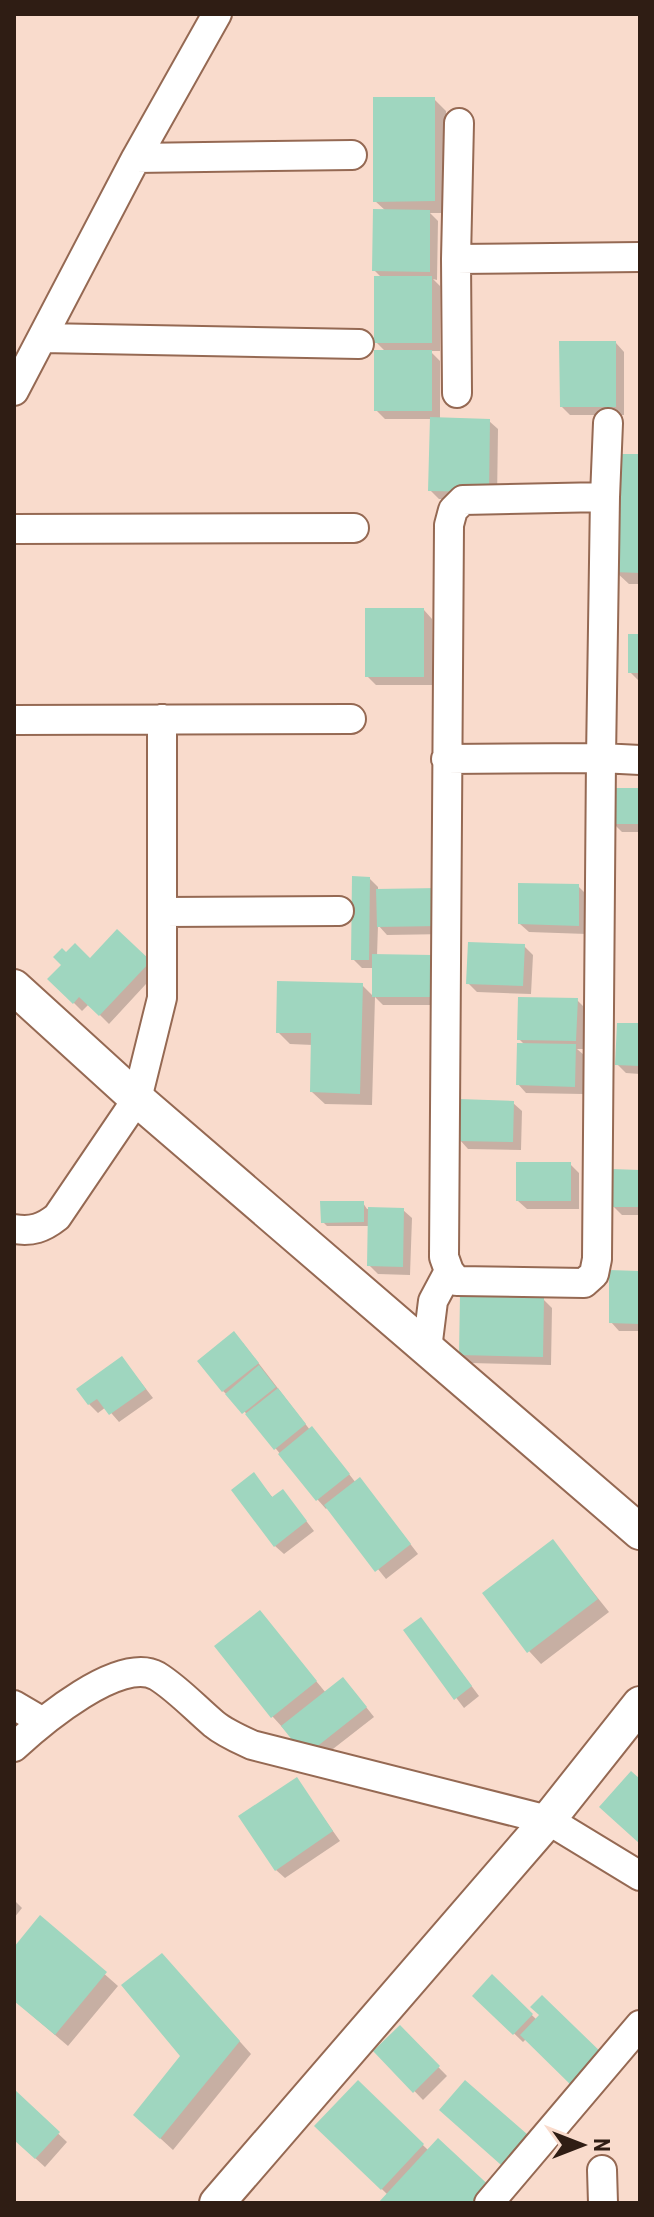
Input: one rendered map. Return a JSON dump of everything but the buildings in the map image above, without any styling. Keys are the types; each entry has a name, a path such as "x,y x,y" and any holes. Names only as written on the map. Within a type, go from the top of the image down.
{"street":[{"path":"14,391 136,158 217,14"},
{"path":"457,393 459,123"},
{"path":"136,158 352,155"},
{"path":"456,259 640,257"},
{"path":"42,338 359,344"},
{"path":"605,497 463,500 453,510 449,525 444,1257 457,1281 584,1283 594,1274 597,1259 601,758 608,423"},
{"path":"14,529 354,528"},
{"path":"14,1229 28,1231 44,1227 57,1217 137,1099 162,998 162,719"},
{"path":"14,720 351,719"},
{"path":"446,759 640,760"},
{"path":"163,912 339,911"},
{"path":"14,987 137,1099 640,1532"},
{"path":"427,1349 433,1301 449,1271"},
{"path":"14,1747 66,1704 119,1676 138,1672 153,1674 169,1684 217,1727 252,1745 548,1820 640,1876"},
{"path":"217,2203 548,1820 640,1704"},
{"path":"14,1705 43,1722"},
{"path":"489,2203 640,2025"},
{"path":"602,2170 603,2203"}]}
